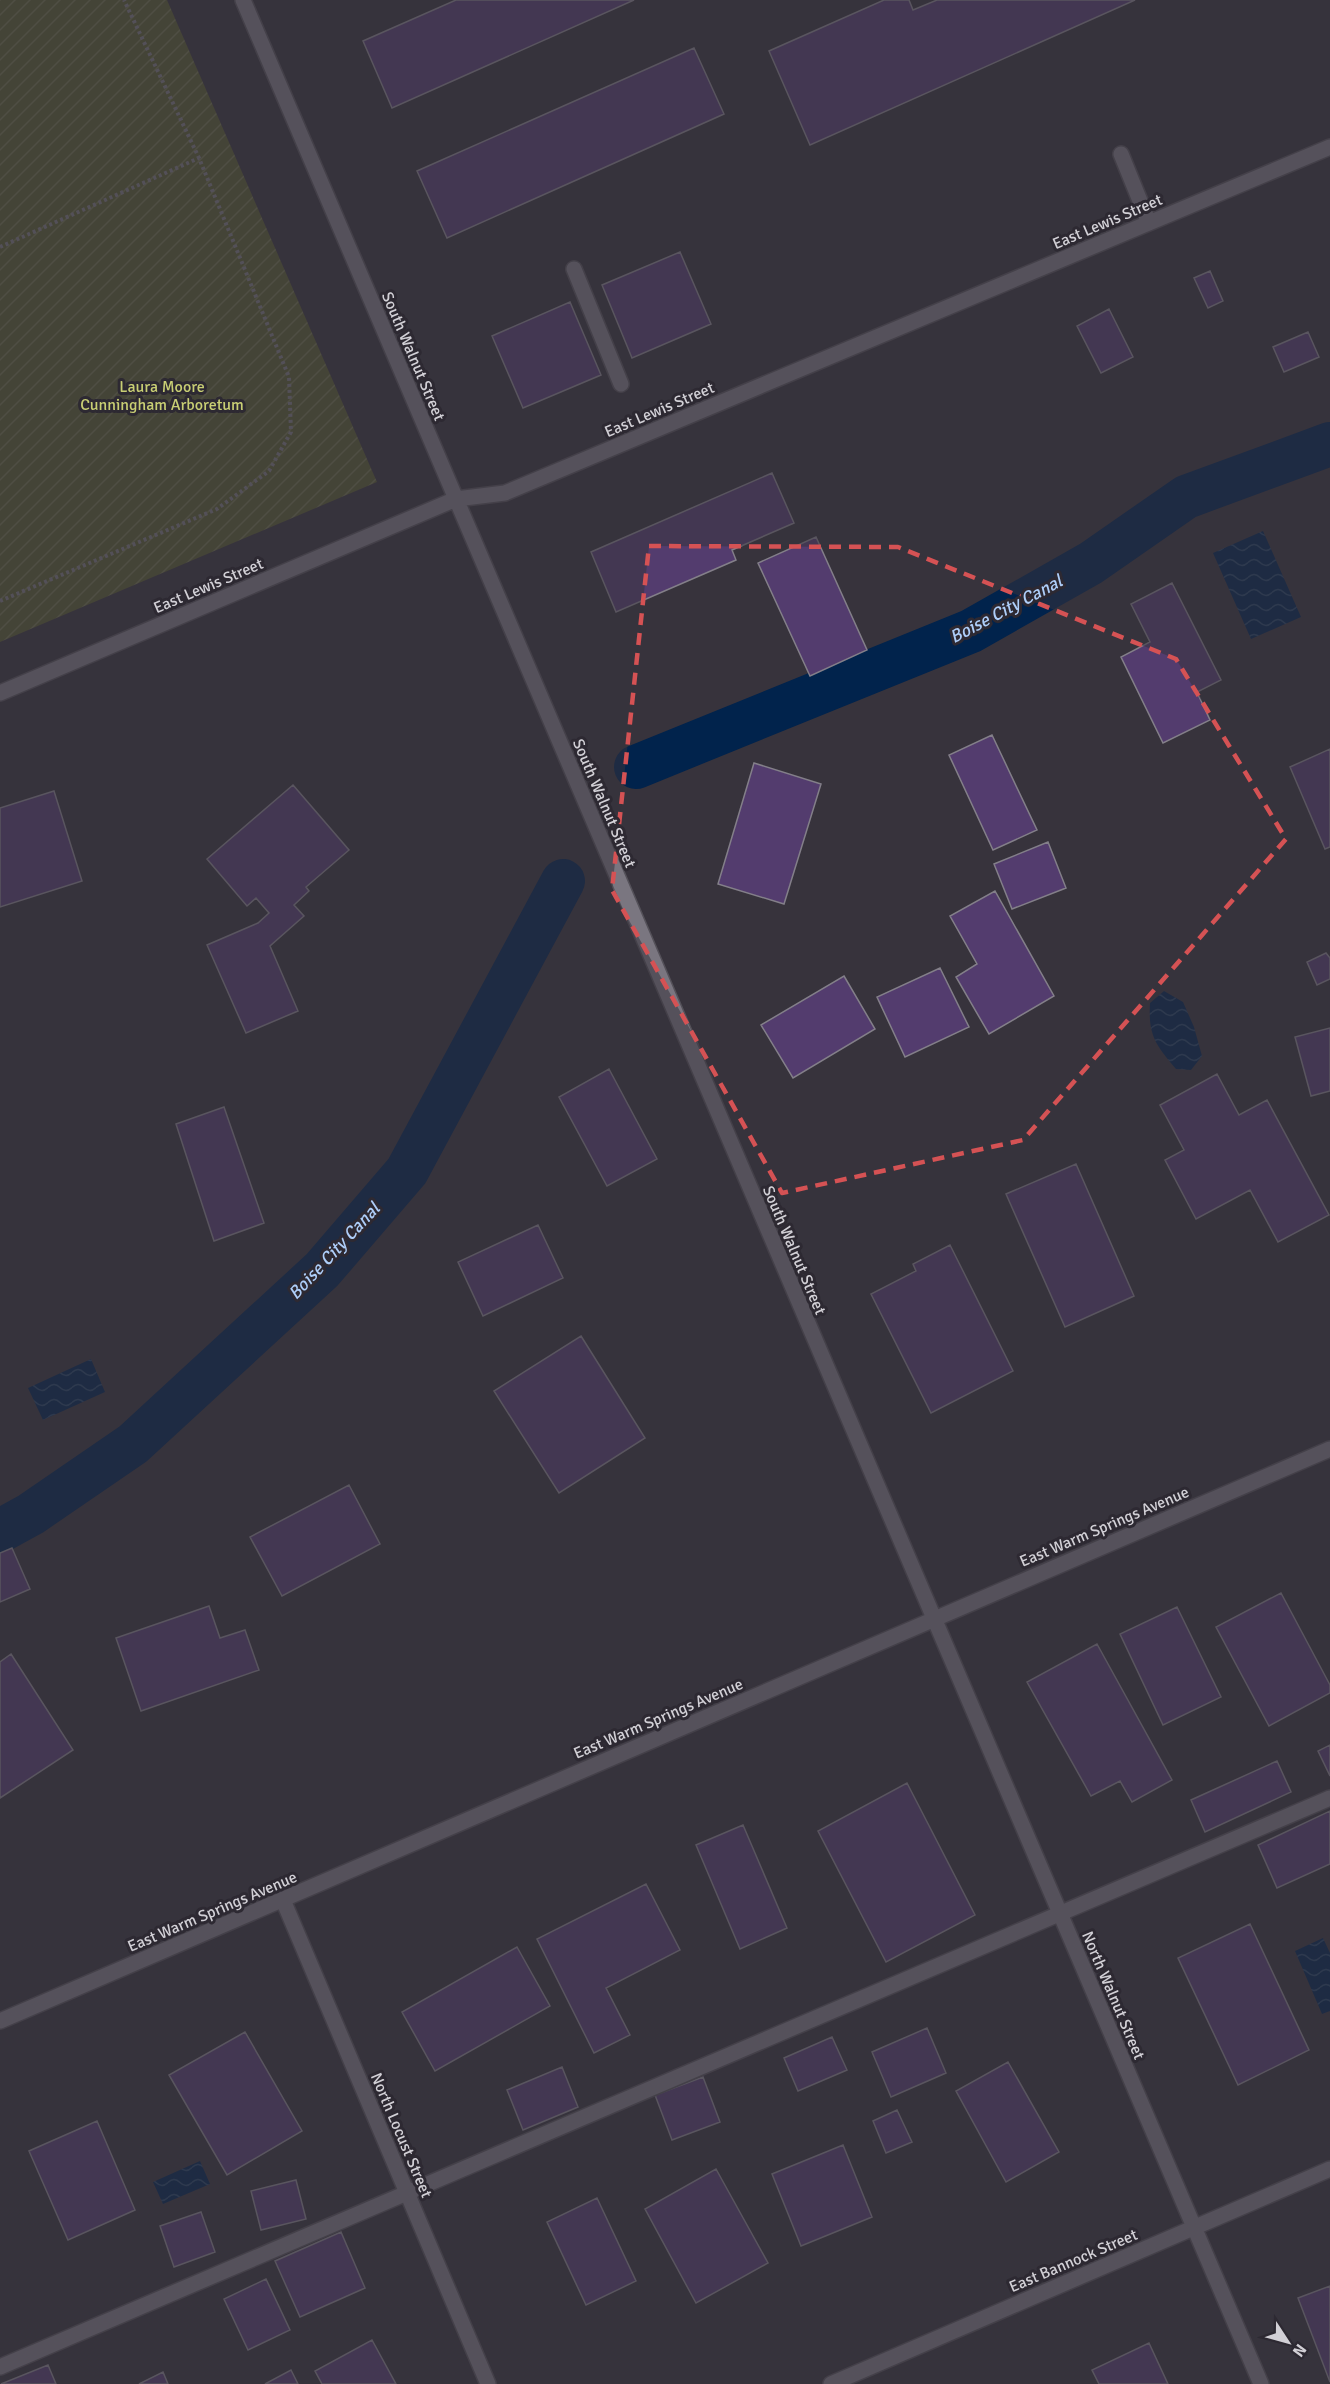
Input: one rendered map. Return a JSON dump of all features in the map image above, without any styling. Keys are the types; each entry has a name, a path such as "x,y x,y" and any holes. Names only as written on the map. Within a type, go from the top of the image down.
{"street":[{"name":"South Walnut Street","path":"243,0 933,1620"},
{"name":"East Lewis Street","path":"0,693 456,499 505,493 1330,147"},
{"path":"1121,154 1149,223"},
{"path":"574,268 621,384"},
{"name":"East Warm Springs Avenue","path":"0,2021 1330,1449"},
{"name":"North Walnut Street","path":"933,1620 1261,2384"},
{"path":"0,2367 1330,1798"},
{"name":"North Locust Street","path":"283,1900 488,2384"},
{"name":"East Bannock Street","path":"831,2384 1330,2169"}],"path":[{"path":"0,601 217,509 269,471 291,432 289,376 199,158 124,0"},
{"path":"0,247 199,158"}],"highlighted area":[{"path":"649,546 898,547 1176,659 1286,839 1023,1140 782,1193 612,890"}],"green space":[{"name":"Laura Moore Cunningham Arboretum","path":"0,0 167,0 377,482 0,642"}],"water":[{"path":"1263,531 1301,617 1251,639 1213,553"},
{"path":"1164,991 1183,1002 1194,1027 1202,1056 1191,1070 1176,1069 1158,1046 1152,1032 1150,1003"},
{"path":"91,1359 105,1392 43,1420 28,1388"},
{"path":"1323,1938 1330,1953 1330,2011 1322,2014 1295,1951"},
{"path":"200,2161 210,2184 163,2204 153,2182"}],"building":[{"path":"456,0 634,0 392,108 363,41"},
{"path":"884,0 909,0 913,10 937,0 1135,0 810,145 769,51"},
{"path":"694,48 724,114 447,238 417,171"},
{"path":"680,252 711,324 632,358 602,285"},
{"path":"1210,271 1223,301 1208,308 1194,278"},
{"path":"570,302 601,375 523,408 492,336"},
{"path":"1109,309 1133,357 1101,373 1077,326"},
{"path":"1308,332 1319,357 1284,372 1273,347"},
{"path":"772,473 794,523 732,550 736,560 616,612 591,552"},
{"path":"816,537 867,650 810,676 758,563"},
{"path":"1172,583 1221,680 1197,692 1210,720 1163,743 1121,657 1150,642 1131,604"},
{"path":"992,735 1037,830 993,850 949,755"},
{"path":"1330,749 1330,847 1325,849 1290,767"},
{"path":"754,763 821,784 784,904 718,884"},
{"path":"293,785 349,850 306,887 309,891 294,905 304,916 270,946 298,1011 246,1033 207,945 258,923 269,913 256,898 247,906 207,859"},
{"path":"54,791 82,881 0,907 0,808"},
{"path":"1048,842 1066,888 1012,909 994,864"},
{"path":"995,891 1054,996 989,1034 956,977 977,964 950,916"},
{"path":"1326,953 1330,958 1330,979 1317,985 1307,962"},
{"path":"940,968 969,1027 905,1057 877,997"},
{"path":"844,976 875,1029 793,1078 761,1025"},
{"path":"1330,1028 1330,1091 1311,1096 1295,1037"},
{"path":"609,1069 657,1159 607,1186 559,1097"},
{"path":"1217,1074 1239,1115 1267,1100 1329,1215 1278,1242 1250,1190 1196,1219 1165,1160 1184,1150 1160,1105"},
{"path":"224,1107 264,1223 214,1241 176,1124"},
{"path":"1076,1164 1134,1296 1065,1327 1006,1194"},
{"path":"538,1225 563,1278 483,1316 458,1262"},
{"path":"950,1245 1013,1371 931,1413 871,1294 916,1271 913,1264"},
{"path":"581,1336 645,1438 559,1493 494,1391"},
{"path":"349,1485 380,1544 282,1596 250,1537"},
{"path":"12,1548 30,1589 0,1602 0,1553"},
{"path":"1281,1593 1330,1685 1330,1693 1269,1726 1216,1627"},
{"path":"209,1606 220,1638 245,1630 259,1670 141,1711 116,1638"},
{"path":"1177,1607 1221,1697 1163,1725 1120,1634"},
{"path":"1097,1644 1172,1780 1132,1802 1120,1781 1091,1796 1027,1682"},
{"path":"11,1654 73,1750 0,1798 0,1662"},
{"path":"1330,1745 1330,1776 1318,1751"},
{"path":"1277,1761 1291,1792 1205,1832 1191,1800"},
{"path":"907,1783 975,1915 886,1962 818,1831"},
{"path":"1330,1811 1330,1864 1277,1888 1258,1845"},
{"path":"743,1825 787,1928 740,1949 696,1845"},
{"path":"646,1884 680,1950 606,1988 630,2035 594,2053 537,1939"},
{"path":"1250,1924 1309,2050 1238,2085 1178,1958"},
{"path":"517,1947 550,2006 435,2071 402,2012"},
{"path":"927,2028 946,2073 891,2097 872,2052"},
{"path":"245,2032 302,2131 227,2175 169,2075"},
{"path":"832,2037 847,2070 798,2091 784,2058"},
{"path":"1008,2062 1059,2152 1006,2182 956,2091"},
{"path":"562,2067 578,2107 523,2130 507,2090"},
{"path":"703,2077 720,2122 672,2140 655,2095"},
{"path":"897,2110 912,2142 886,2153 873,2121"},
{"path":"97,2121 135,2210 68,2240 29,2151"},
{"path":"843,2145 872,2217 801,2246 772,2174"},
{"path":"716,2169 768,2263 696,2303 645,2209"},
{"path":"296,2180 306,2219 261,2230 251,2191"},
{"path":"597,2198 636,2281 586,2305 547,2222"},
{"path":"201,2212 215,2252 174,2267 160,2226"},
{"path":"341,2232 365,2288 300,2317 275,2261"},
{"path":"266,2279 290,2330 248,2350 224,2299"},
{"path":"1330,2286 1330,2382 1298,2298"},
{"path":"372,2340 396,2384 322,2384 315,2371"},
{"path":"1149,2343 1168,2384 1099,2384 1092,2370"},
{"path":"48,2365 56,2384 1,2384"},
{"path":"291,2370 298,2384 265,2384"},
{"path":"163,2372 168,2384 139,2384"}],"waterway":[{"name":"Boise City Canal","path":"636,767 971,631 1091,563 1186,497 1330,444"},
{"name":"Boise City Canal","path":"0,1531 31,1514 133,1444 322,1270 407,1171 563,881"}]}
